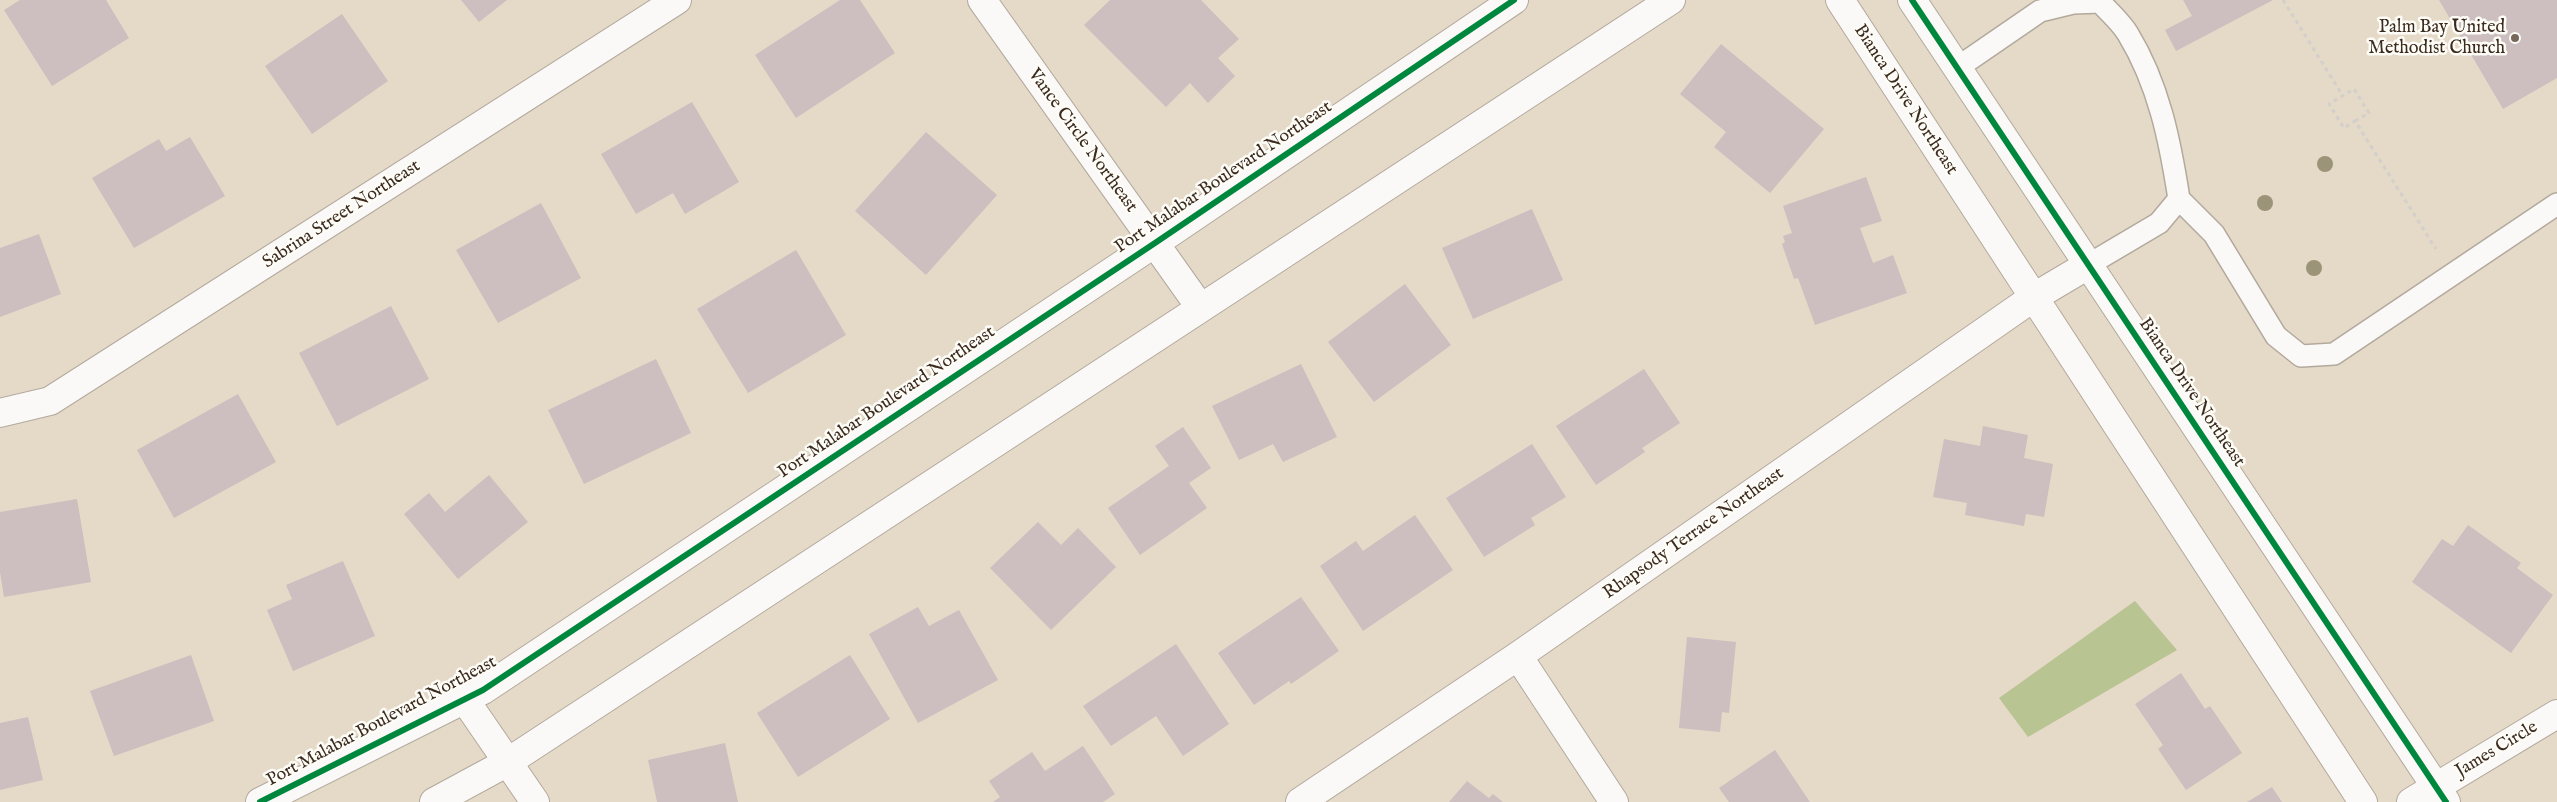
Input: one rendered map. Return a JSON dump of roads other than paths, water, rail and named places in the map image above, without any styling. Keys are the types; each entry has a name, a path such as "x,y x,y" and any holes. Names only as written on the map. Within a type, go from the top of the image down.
{"street":[{"name":"Sabrina Street Northeast","path":"0,414 50,401 677,0"},
{"name":"Vance Circle Northeast","path":"982,0 1200,307"},
{"name":"Port Malabar Boulevard Northeast","path":"260,802 483,690 1155,243 1514,0"},
{"path":"434,802 508,762 1671,0"},
{"name":"Bianca Drive Northeast","path":"1840,0 2363,802"},
{"name":"Bianca Drive Northeast","path":"1912,0 2440,794"},
{"name":"Rhapsody Terrace Northeast","path":"1300,802 1518,656 2034,297 2088,265"},
{"path":"1518,656 1614,802"},
{"path":"464,700 535,802"},
{"name":"James Circle","path":"2411,802 2440,794 2557,714"}],"lane":[{"path":"1957,68 2040,11 2073,3 2100,2 2127,32 2155,87 2172,150 2179,199 2214,234 2276,336 2301,356 2334,354 2557,204"},
{"path":"2088,265 2159,223 2179,199"}],"place":[{"name":"Palm Bay United Methodist Church","path":"2515,38"}]}
